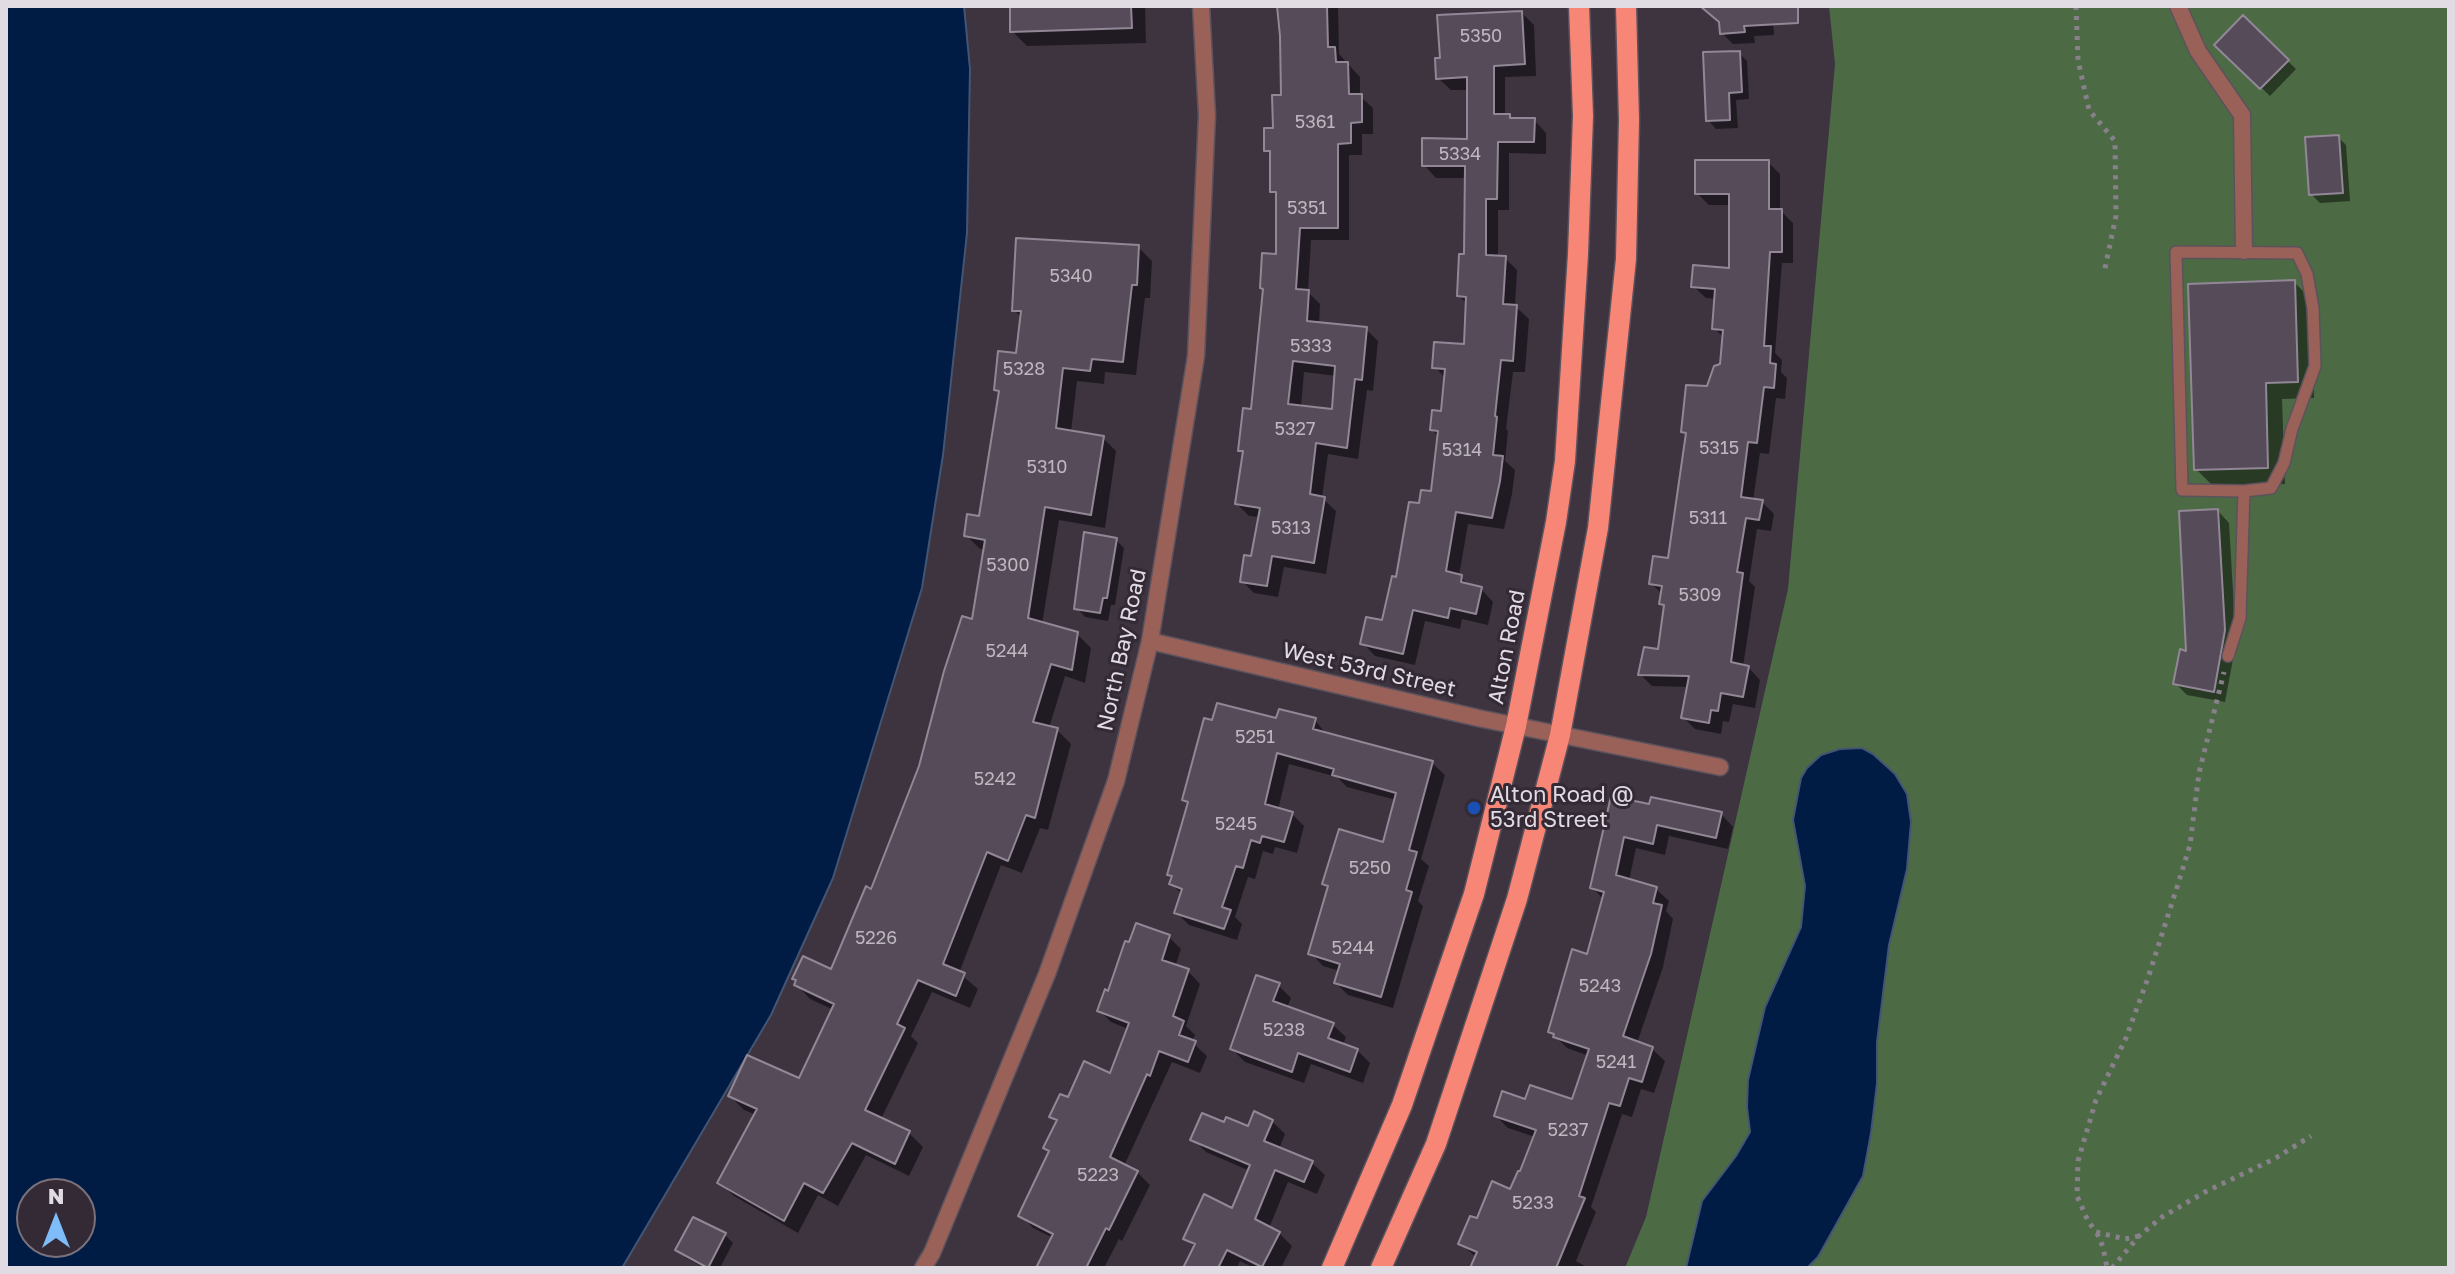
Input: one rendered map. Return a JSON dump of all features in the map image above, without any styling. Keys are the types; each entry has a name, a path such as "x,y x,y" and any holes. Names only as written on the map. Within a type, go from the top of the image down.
{"main road":[{"name":"Alton Road","path":"1332,1268 1402,1105 1474,894 1516,726 1556,522 1565,461 1578,254 1583,116 1579,6"},
{"path":"1381,1268 1436,1144 1517,899 1560,735 1598,528 1626,259 1629,120 1626,6"}],"street":[{"name":"North Bay Road","path":"923,1268 944,1224 1058,945 1116,781 1150,641 1196,356 1207,115 1201,6"},
{"path":"2178,6 2198,51 2242,115 2244,251"},
{"name":"West 53rd Street","path":"1150,641 1516,726 1720,767"}],"lane":[{"path":"2244,251 2297,253 2307,274 2313,308 2315,366 2292,429 2284,463 2271,488 2182,490 2176,252 2244,251"},
{"path":"2228,656 2240,618 2244,491"}],"path":[{"path":"2076,6 2078,60 2089,110 2115,141 2116,216 2104,273"},
{"path":"2228,656 2199,773 2190,845 2126,1038 2096,1100 2078,1161 2077,1196 2110,1268 2139,1236 2179,1206 2254,1170 2311,1136"},
{"path":"2096,1232 2125,1239 2139,1236"}],"green space":[{"path":"1829,6 2449,6 2449,1268 1625,1268 1646,1217 1788,589 1835,64"}],"water":[{"path":"6,6 964,6 970,69 967,233 943,455 922,588 833,878 771,1015 622,1268 6,1268"},
{"path":"1862,748 1895,774 1907,794 1911,822 1907,869 1889,945 1877,1042 1877,1083 1863,1176 1818,1257 1807,1268 1686,1268 1702,1201 1750,1132 1748,1080 1765,1007 1801,927 1805,886 1793,820 1801,778 1821,755 1840,749"}],"building":[{"path":"1010,6 1131,6 1132,28 1010,32"},
{"path":"1277,6 1327,6 1328,47 1335,47 1336,62 1348,62 1349,94 1362,94 1362,122 1351,123 1351,143 1338,144 1338,228 1300,228 1296,289 1309,290 1307,321 1367,327 1362,380 1355,379 1347,448 1316,443 1310,494 1325,497 1314,563 1272,556 1267,586 1240,582 1244,555 1251,556 1260,508 1235,504 1243,451 1238,451 1243,408 1251,409 1263,289 1260,288 1262,253 1276,254 1276,192 1270,192 1270,151 1264,151 1264,128 1273,128 1272,95 1281,95","holes":["1293,361 1335,366 1332,409 1288,404"]},
{"path":"1700,6 1798,6 1798,23 1744,26 1745,32 1720,34 1719,22"},
{"path":"1522,11 1525,64 1494,66 1494,114 1510,114 1510,118 1535,118 1534,142 1498,142 1497,199 1486,199 1486,255 1506,256 1503,304 1517,305 1513,361 1501,360 1495,416 1493,455 1503,456 1500,481 1492,518 1456,512 1446,571 1462,575 1461,582 1482,587 1476,614 1450,608 1448,618 1413,610 1403,654 1360,644 1366,617 1382,620 1392,576 1396,577 1409,502 1419,503 1421,490 1431,491 1438,431 1430,430 1432,410 1441,411 1445,369 1432,368 1434,342 1464,344 1466,297 1457,296 1459,254 1464,254 1465,166 1422,166 1422,138 1467,139 1467,77 1436,79 1435,58 1440,58 1437,15"},
{"path":"2243,15 2289,60 2260,89 2214,45"},
{"path":"1740,51 1742,92 1729,93 1730,120 1706,121 1703,52"},
{"path":"2339,135 2343,193 2309,195 2305,137"},
{"path":"1695,160 1769,160 1769,209 1782,209 1782,252 1770,252 1764,346 1771,346 1770,363 1776,364 1774,388 1764,387 1757,443 1748,442 1741,497 1763,500 1759,520 1746,518 1737,572 1743,573 1731,662 1749,666 1743,697 1721,693 1718,711 1711,710 1709,723 1681,718 1689,676 1638,675 1644,647 1658,649 1664,605 1659,604 1662,586 1649,584 1653,556 1668,558 1686,433 1681,432 1686,385 1707,386 1714,366 1720,364 1723,330 1712,329 1715,289 1691,287 1693,265 1729,268 1729,194 1695,194"},
{"path":"1016,238 1139,245 1137,285 1132,285 1123,362 1092,359 1090,371 1063,368 1056,428 1104,436 1091,515 1045,507 1028,618 1078,632 1072,670 1051,664 1033,722 1058,728 1035,818 1026,815 1008,861 987,852 943,964 965,973 956,996 918,980 897,1024 905,1028 865,1110 910,1131 895,1164 852,1143 823,1193 804,1183 784,1221 717,1183 757,1109 728,1096 747,1055 799,1078 834,1004 794,985 796,980 792,979 803,956 831,969 866,886 871,889 919,766 962,616 972,619 985,540 964,536 967,514 979,516 999,391 994,390 998,351 1016,353 1021,311 1012,311"},
{"path":"2295,280 2298,382 2266,383 2268,468 2194,470 2188,284"},
{"path":"2218,509 2225,630 2214,692 2173,684 2180,649 2186,651 2179,511"},
{"path":"1084,532 1117,538 1107,598 1103,598 1100,613 1074,609"},
{"path":"1217,703 1276,718 1279,709 1316,718 1313,729 1433,761 1409,850 1417,852 1406,890 1412,892 1381,997 1334,983 1340,964 1308,954 1328,886 1322,884 1339,829 1383,842 1396,793 1332,775 1334,769 1277,753 1265,804 1293,812 1284,842 1262,836 1260,843 1251,840 1243,868 1236,866 1222,907 1231,910 1224,929 1174,913 1182,889 1169,884 1172,876 1167,875 1188,802 1182,800 1204,718 1212,720"},
{"path":"1611,796 1649,804 1651,797 1722,812 1716,838 1657,825 1653,844 1624,837 1616,875 1657,887 1653,903 1662,905 1651,954 1623,1036 1653,1047 1642,1082 1629,1078 1620,1106 1609,1103 1579,1196 1585,1198 1556,1268 1470,1268 1477,1252 1458,1244 1470,1216 1477,1218 1492,1181 1510,1189 1536,1130 1494,1116 1502,1091 1525,1099 1530,1085 1572,1099 1589,1049 1553,1037 1554,1034 1548,1032 1572,949 1587,954 1604,892 1590,888"},
{"path":"1136,923 1170,935 1162,960 1189,969 1173,1016 1184,1021 1179,1035 1196,1041 1188,1062 1159,1051 1150,1076 1147,1074 1110,1157 1138,1171 1086,1268 1036,1268 1053,1234 1018,1216 1049,1151 1043,1148 1057,1120 1049,1117 1060,1094 1068,1097 1084,1061 1110,1073 1129,1023 1097,1011 1105,989 1108,991 1125,941 1129,942"},
{"path":"1256,975 1280,983 1273,1001 1334,1023 1328,1038 1358,1049 1350,1072 1298,1053 1292,1072 1230,1049"},
{"path":"1254,1111 1273,1120 1264,1141 1313,1161 1304,1182 1275,1170 1255,1219 1280,1232 1262,1267 1227,1250 1218,1268 1183,1268 1195,1244 1183,1239 1204,1194 1232,1208 1250,1165 1190,1140 1202,1113 1224,1122 1226,1117 1248,1126"},
{"path":"693,1217 726,1233 708,1268 675,1250"}],"place":[{"name":"Alton Road @ 53rd Street","path":"1474,808"}]}
